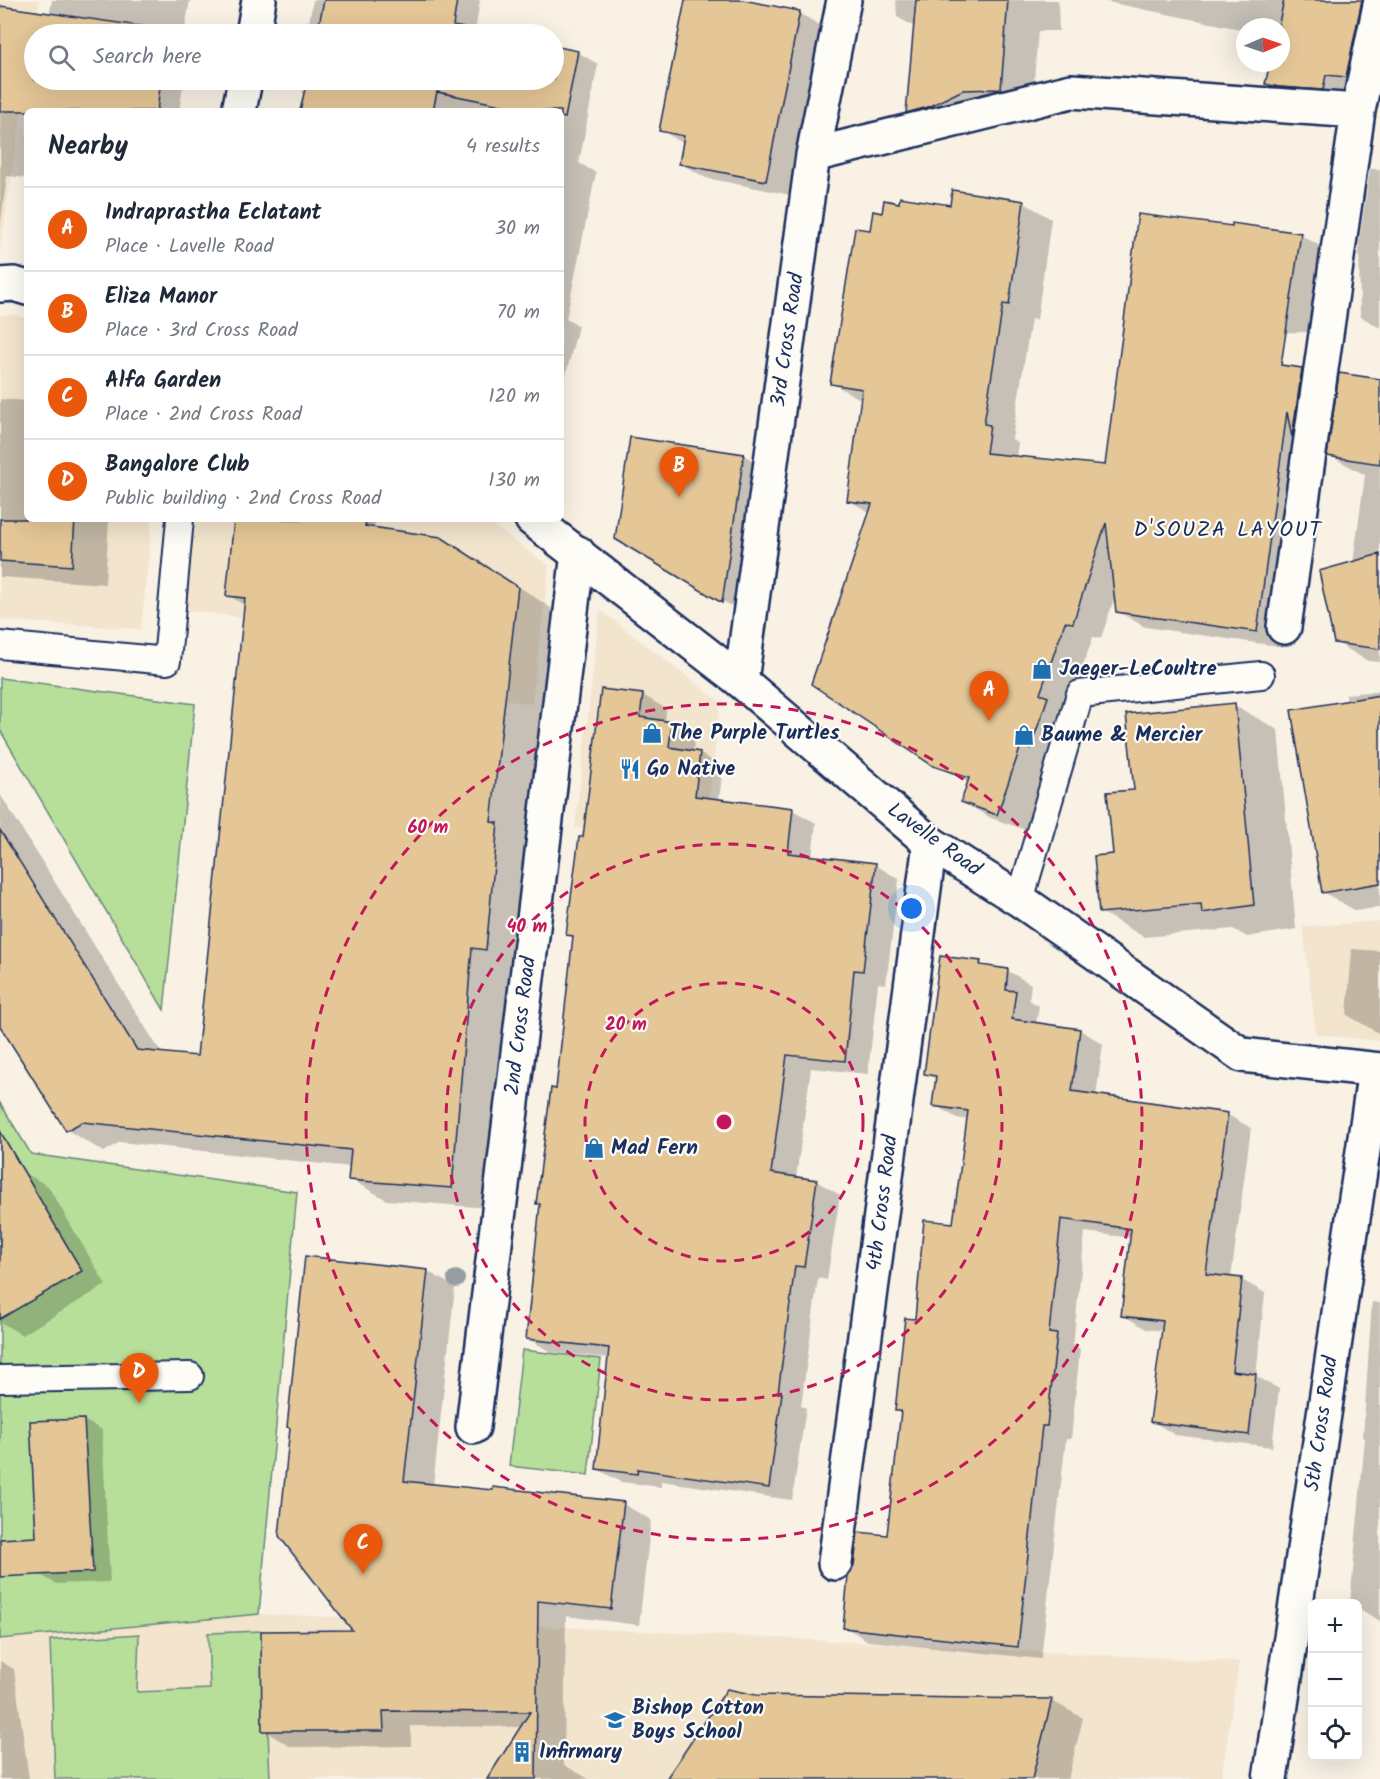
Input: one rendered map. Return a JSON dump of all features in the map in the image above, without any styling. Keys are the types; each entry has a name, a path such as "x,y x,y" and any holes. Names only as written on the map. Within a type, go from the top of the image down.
{"street":[{"path":"255,24 260,0"},
{"name":"3rd Cross Road","path":"741,681 813,155 844,0"},
{"path":"1284,627 1358,111 1380,5"},
{"path":"239,108 242,90"},
{"path":"813,155 1071,91 1358,111"},
{"path":"0,285 14,284 24,287"},
{"name":"Lavelle Road","path":"535,522 741,681 930,843 1020,900 1242,1055 1377,1070"},
{"name":"2nd Cross Road","path":"473,1427 578,553"},
{"name":"4th Cross Road","path":"835,1563 930,843"},
{"name":"5th Cross Road","path":"1270,1779 1377,1070"}],"lane":[{"path":"0,645 167,661 180,522"},
{"path":"1020,900 1080,694 1261,675"},
{"path":"0,1379 190,1376"}],"shaded area":[{"path":"0,0 39,0 35,24 24,24 25,90 0,251"},
{"path":"0,315 12,315 24,317 24,522 152,522 141,629 0,620"},
{"path":"196,522 488,522 549,566 532,704 354,678 359,633 186,610"},
{"path":"600,610 720,702 705,841 575,828"},
{"path":"1380,921 1380,1041 1316,1034 1303,927"},
{"name":"Bishop Cotton Boys School","path":"259,1614 461,1622 1239,1662 1221,1779 0,1779 0,1639"}],"green space":[{"path":"0,678 195,704 164,1010 0,730"},
{"path":"0,1103 31,1154 297,1192 259,1614 0,1639"},
{"path":"522,1350 601,1359 588,1475 509,1466"},
{"path":"264,1631 270,1779 55,1779 50,1640 139,1634 137,1692 210,1689 208,1633"}],"building":[{"path":"324,0 457,0 453,24 319,24"},
{"path":"685,0 743,0 800,11 766,181 679,164 684,136 659,131"},
{"path":"916,0 1008,0 1001,89 963,90 928,107 906,113"},
{"path":"1284,0 1362,0 1346,77 1326,75 1323,90 1265,84 1268,72 1290,72 1290,18 1280,18"},
{"path":"0,6 126,24 24,24 24,90 160,90 157,108 24,108 24,111 0,111"},
{"path":"564,48 578,51 565,118 564,108 515,108 437,92 434,108 301,108 305,90 564,90"},
{"path":"952,190 1024,201 1009,305 1003,304 984,424 990,425 986,453 1105,465 1138,214 1232,226 1232,223 1301,233 1281,365 1302,368 1292,437 1287,412 1257,632 1116,612 1106,523 1073,623 1065,622 1040,694 1048,697 1030,749 1021,746 997,815 961,802 969,778 933,766 811,684 872,504 847,501 862,389 830,384 855,228 870,230 873,211 882,213 884,200 899,203 900,197 950,205"},
{"path":"1339,373 1380,379 1380,464 1327,456"},
{"path":"630,437 744,454 722,603 615,539"},
{"path":"0,519 24,519 24,522 75,522 72,566 0,561"},
{"path":"234,522 366,522 365,526 441,537 518,587 491,822 498,823 486,950 472,948 452,1188 348,1180 351,1150 82,1122 66,1131 0,1026 0,830 137,1050 197,1056 245,598 226,596"},
{"path":"1380,554 1380,649 1334,643 1319,571"},
{"path":"601,689 643,694 640,717 672,722 669,747 700,752 695,796 793,808 788,853 876,863 863,971 854,970 845,1061 787,1055 771,1173 817,1180 804,1267 795,1266 778,1393 782,1393 769,1488 638,1469 637,1474 596,1469 609,1348 526,1339 540,1204 536,1204 551,1088 556,1089 573,936 566,935 579,837 583,837"},
{"path":"1380,695 1380,883 1322,893 1291,710"},
{"path":"1235,703 1254,905 1202,913 1201,904 1099,913 1094,856 1113,854 1107,792 1134,790 1126,714"},
{"path":"940,956 981,961 980,965 1008,969 1006,990 1016,991 1012,1019 1080,1029 1072,1091 1228,1113 1206,1274 1242,1278 1232,1371 1256,1374 1249,1435 1150,1422 1163,1321 1121,1316 1131,1229 1061,1219 1049,1333 1057,1334 1047,1426 1042,1426 1018,1647 843,1628 848,1576 854,1565 858,1532 887,1535 901,1411 895,1411 905,1318 915,1319 924,1220 953,1223 968,1111 932,1106 936,1076 924,1074"},
{"path":"0,1131 82,1271 0,1319"},
{"path":"305,1256 428,1270 404,1481 493,1490 493,1487 624,1502 611,1609 538,1601 536,1779 487,1779 530,1712 383,1711 384,1731 262,1731 261,1631 352,1630 279,1536 290,1428 287,1427"},
{"path":"84,1419 93,1572 0,1577 0,1539 36,1537 30,1421"},
{"path":"727,1689 756,1695 1052,1699 1032,1779 666,1779"}],"place":[{"name":"Eliza Manor","path":"679,497"},
{"name":"Jaeger-LeCoultre","path":"1042,669"},
{"name":"Indraprastha Eclatant","path":"989,721"},
{"name":"The Purple Turtles","path":"652,733"},
{"name":"Baume & Mercier","path":"1024,735"},
{"name":"Go Native","path":"630,769"},
{"name":"Mad Fern","path":"594,1148"},
{"name":"Bangalore Club","path":"139,1403"},
{"name":"Alfa Garden","path":"363,1574"},
{"name":"Bishop Cotton Boys School","path":"615,1720"},
{"name":"Infirmary","path":"522,1752"}],"district":[{"name":"D'SOUZA LAYOUT","path":"1228,530"}]}
